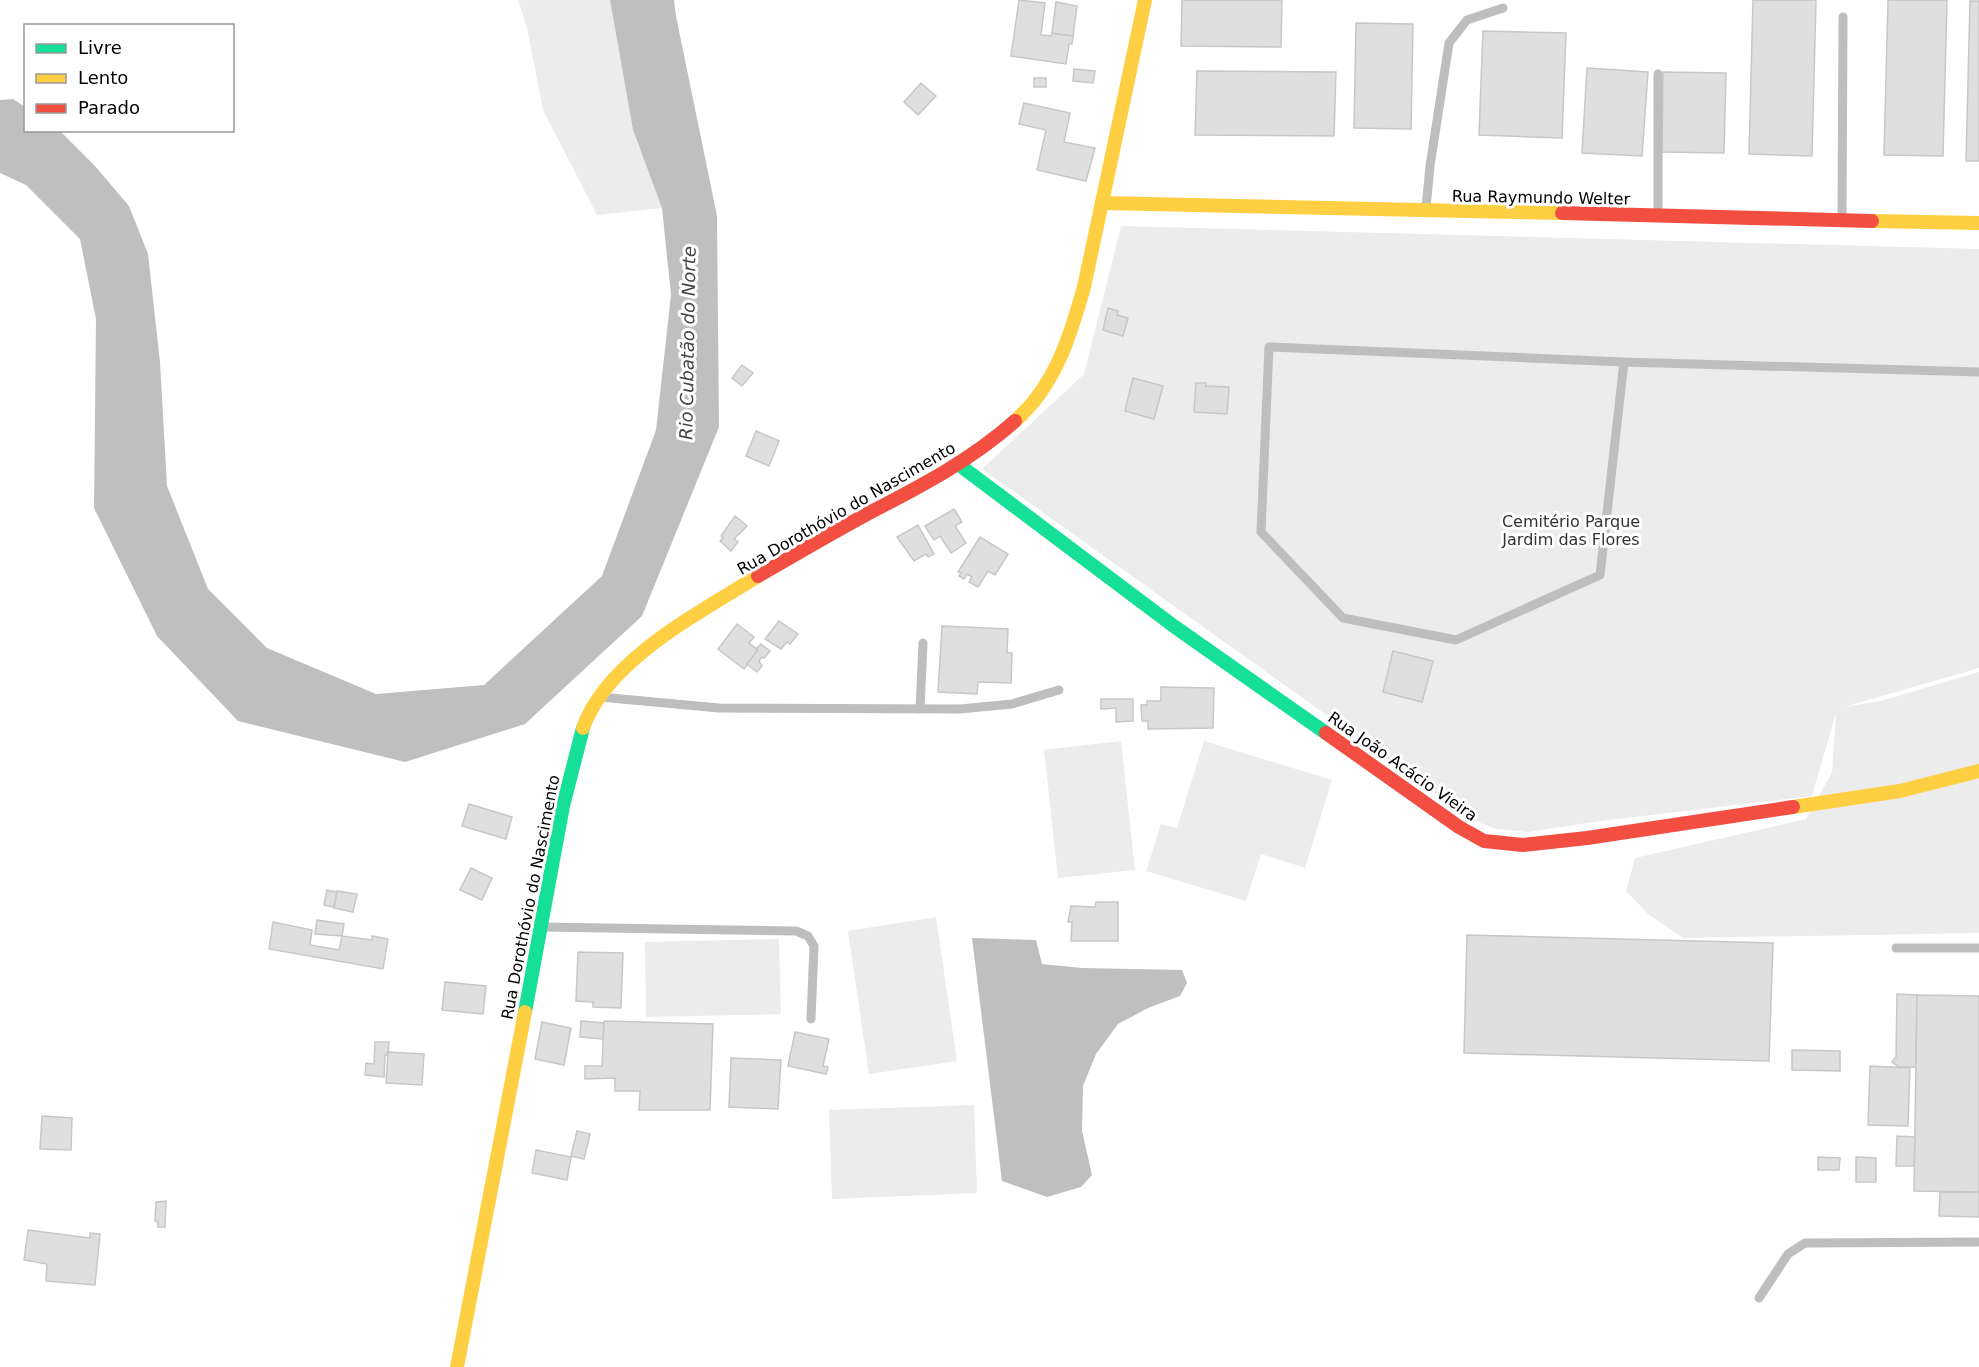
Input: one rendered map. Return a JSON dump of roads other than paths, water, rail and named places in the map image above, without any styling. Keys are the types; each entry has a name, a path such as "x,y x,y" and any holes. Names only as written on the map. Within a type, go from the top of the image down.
{"street":[{"name":"Rua Dorothóvio do Nascimento","path":"457,1367 571,769 589,714 598,697 616,676 666,635 785,558 958,464 1011,426 1040,393 1051,376 1077,313 1103,203 1145,0"},
{"name":"Rua Raymundo Welter","path":"1103,203 1979,223"},
{"name":"Rua João Acácio Vieira","path":"958,464 1175,627 1459,826 1484,841 1523,845 1587,838 1900,791 1979,771"}],"lane":[{"path":"1426,210 1430,166 1449,43 1467,20 1503,8"},
{"path":"1842,220 1844,18"},
{"path":"1658,74 1658,216"},
{"path":"1624,362 1600,575 1456,640 1343,618 1261,532 1269,347 1624,362 1979,372"},
{"path":"920,709 923,643"},
{"path":"598,697 719,708 960,709 1012,704 1059,690"},
{"path":"540,927 796,931 808,936 814,945 811,1019"},
{"path":"1896,948 1979,948"},
{"path":"1759,1298 1788,1254 1805,1244 1979,1242"}],"water":[{"name":"Rio Cubatão do Norte","path":"610,0 674,0 717,216 719,427 642,616 525,724 405,762 238,721 157,636 94,508 96,319 80,239 26,185 0,173 0,100 13,99 24,106 24,132 61,132 95,166 129,206 148,254 160,362 167,486 208,589 267,648 376,694 484,685 602,576 656,430 671,295 662,208 633,130"},
{"path":"972,938 1036,940 1042,964 1082,968 1182,970 1187,983 1180,996 1148,1008 1118,1024 1096,1054 1083,1086 1082,1131 1092,1175 1081,1187 1047,1197 1002,1181"}],"park label":[{"name":"Cemitério Parque Jardim das Flores","path":"1571,530"}]}
